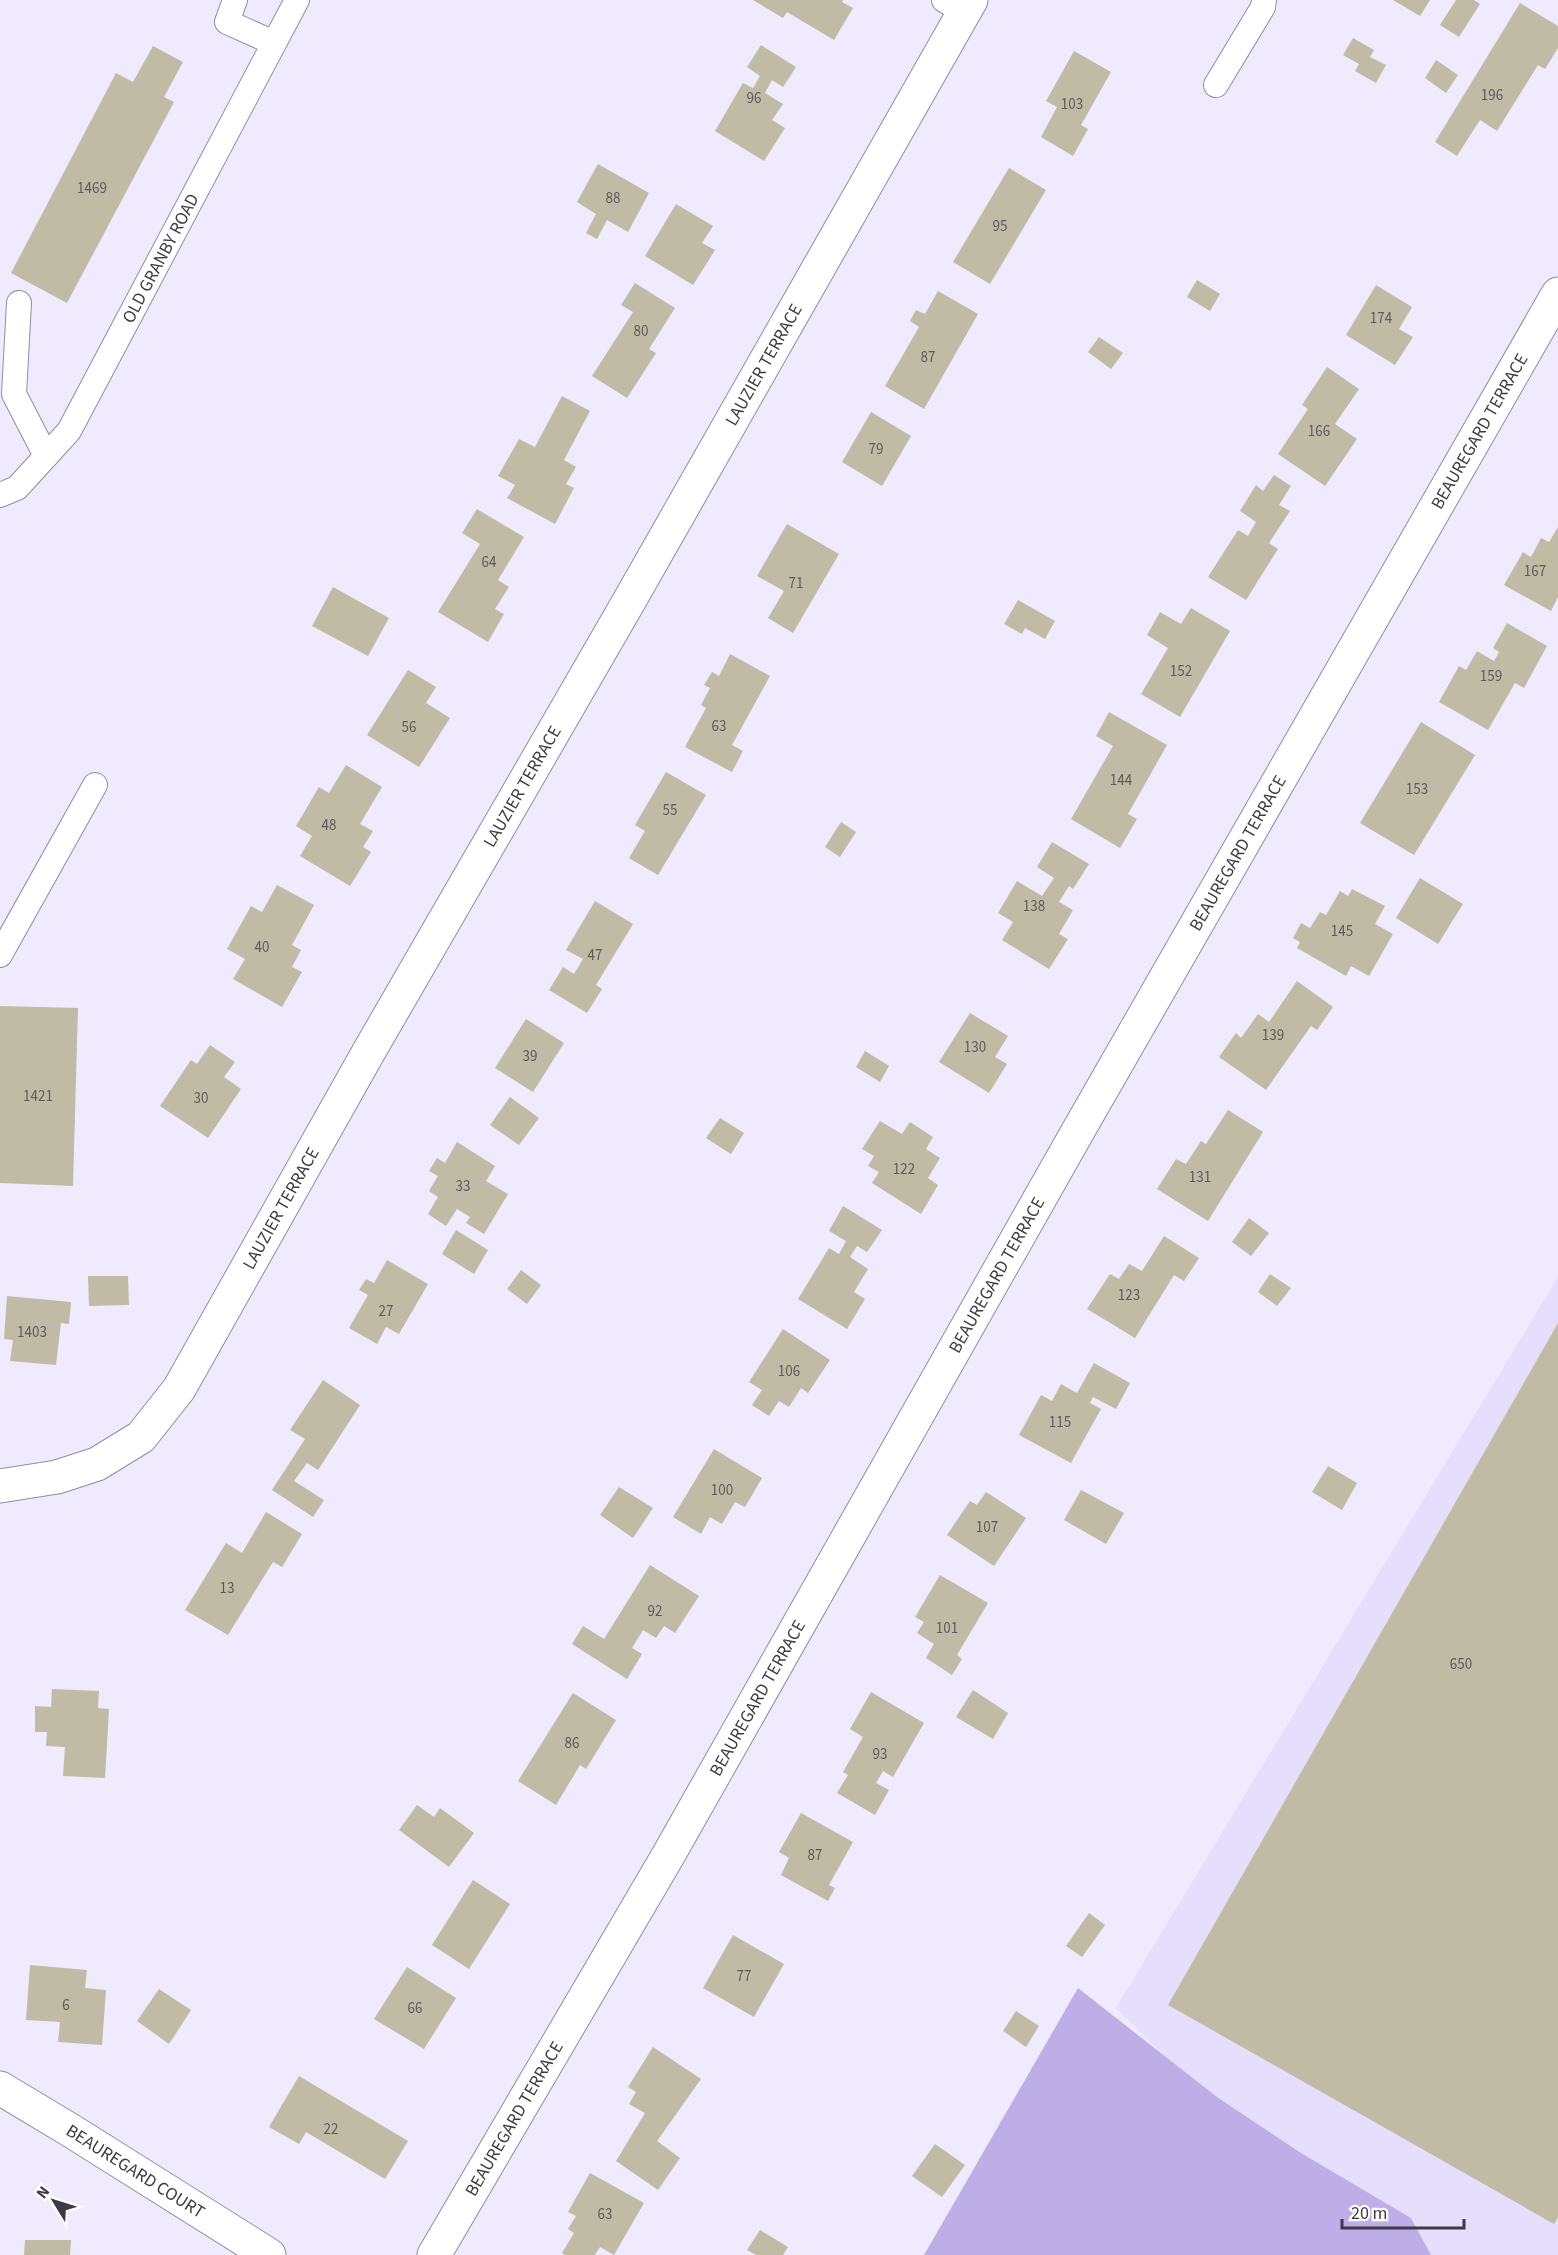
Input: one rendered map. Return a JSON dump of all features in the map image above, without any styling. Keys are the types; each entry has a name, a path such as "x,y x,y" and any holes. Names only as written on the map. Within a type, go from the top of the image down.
{"street":[{"name":"LAUZIER TERRACE","path":"0,1486 57,1477 97,1464 141,1437 179,1389 368,1053 628,603 960,4"},
{"name":"BEAUREGARD TERRACE","path":"434,2255 681,1834 1078,1131 1558,294"},
{"name":"BEAUREGARD COURT","path":"0,2088 269,2255"}],"lane":[{"path":"235,0 227,22 274,43"},
{"name":"OLD GRANBY ROAD","path":"0,495 17,488 69,431 297,0"},
{"path":"1216,85 1263,7 1264,0"},
{"path":"19,303 14,394 46,456"},
{"path":"0,955 95,785"}],"shaded area":[{"path":"1558,1277 1558,2255 1368,2255 1116,2008"},
{"path":"1078,1988 1217,2097 1301,2153 1411,2218 1431,2255 924,2255"}],"building":[{"path":"753,0 843,0 842,2 853,8 834,40 787,12 783,18"},
{"path":"1393,0 1430,0 1420,16"},
{"path":"1456,0 1474,0 1480,4 1459,37 1440,25"},
{"path":"1520,3 1558,26 1558,48 1545,69 1538,65 1497,131 1480,120 1457,156 1435,142"},
{"path":"1353,38 1374,50 1370,57 1386,65 1376,83 1355,71 1359,64 1343,55"},
{"path":"761,45 796,67 783,87 772,80 765,93 783,104 772,120 785,128 764,161 715,131 743,83 753,88 760,76 747,67"},
{"path":"153,46 183,62 164,97 174,102 67,303 11,273 116,73 133,82"},
{"path":"1074,51 1111,72 1081,125 1088,129 1073,156 1041,137 1057,107 1046,101"},
{"path":"1436,60 1458,75 1446,93 1425,78"},
{"path":"598,164 649,193 628,232 607,220 597,239 586,233 596,214 577,202"},
{"path":"1009,168 1046,190 990,284 953,262"},
{"path":"676,204 713,226 702,243 715,250 693,285 645,256"},
{"path":"1197,280 1220,294 1210,311 1187,297"},
{"path":"635,283 675,308 649,349 656,353 627,398 592,376 633,312 621,305"},
{"path":"1376,285 1412,307 1399,329 1413,337 1395,365 1346,335"},
{"path":"938,291 978,314 924,409 885,386 919,327 910,321 916,310 925,314"},
{"path":"1099,337 1123,353 1111,369 1088,352"},
{"path":"1327,367 1359,389 1335,424 1357,439 1325,486 1278,454 1308,409 1302,405"},
{"path":"562,396 590,411 564,460 576,467 566,484 574,488 555,524 507,498 515,485 498,476 519,439 535,447"},
{"path":"871,412 911,436 882,486 842,462"},
{"path":"1274,475 1291,486 1279,505 1290,511 1269,543 1278,549 1246,600 1208,577 1238,530 1248,536 1256,522 1240,511 1256,485 1263,491"},
{"path":"477,509 524,537 498,580 509,587 495,609 504,614 488,642 438,612 480,544 462,533"},
{"path":"787,524 839,554 793,633 768,618 784,591 757,576"},
{"path":"1558,527 1558,597 1551,611 1504,585 1523,552 1531,557 1541,538 1549,542"},
{"path":"333,587 389,618 368,656 312,626"},
{"path":"1018,600 1055,621 1045,639 1025,628 1022,634 1004,624"},
{"path":"1191,608 1230,631 1180,717 1141,694 1168,648 1147,635 1160,612 1181,624"},
{"path":"1507,623 1547,646 1524,688 1515,683 1488,730 1439,702 1459,666 1466,670 1477,651 1494,661 1499,652 1493,648"},
{"path":"730,654 770,676 732,745 743,751 732,772 685,747 706,708 701,705 710,688 704,685 712,672 719,676"},
{"path":"408,670 436,687 426,703 450,718 419,767 367,735"},
{"path":"1109,712 1167,745 1128,814 1137,819 1120,848 1071,819 1113,746 1096,736"},
{"path":"1421,722 1475,755 1414,855 1360,823"},
{"path":"346,765 382,787 360,824 373,831 363,847 371,852 350,886 300,856 312,836 296,826 319,787 329,793"},
{"path":"666,772 706,795 658,875 629,858 645,831 635,825"},
{"path":"841,822 856,832 840,857 825,847"},
{"path":"1052,842 1089,864 1073,889 1069,886 1059,902 1073,910 1059,934 1068,939 1049,969 1002,940 1013,922 998,913 1017,881 1042,896 1054,878 1037,867"},
{"path":"1420,878 1463,904 1438,944 1396,918"},
{"path":"277,885 314,905 292,945 301,950 292,967 302,972 282,1007 233,979 245,959 227,949 251,906 262,912"},
{"path":"1352,889 1385,906 1375,924 1393,934 1369,976 1351,966 1346,976 1297,948 1300,942 1293,938 1301,923 1310,928 1320,912 1326,915 1340,891 1348,896"},
{"path":"595,901 633,924 596,985 602,989 587,1013 549,990 563,967 574,974 583,959 566,950"},
{"path":"1297,981 1333,1007 1317,1030 1311,1026 1266,1090 1219,1057 1236,1033 1241,1038 1258,1014 1269,1022"},
{"path":"0,1006 78,1008 73,1186 0,1183"},
{"path":"970,1013 1008,1036 995,1057 1007,1064 989,1093 939,1062"},
{"path":"526,1019 564,1043 533,1092 495,1068"},
{"path":"210,1045 235,1062 224,1077 241,1089 208,1138 160,1106 191,1060 197,1064"},
{"path":"865,1051 889,1066 880,1082 856,1067"},
{"path":"510,1097 539,1118 519,1145 490,1125"},
{"path":"1228,1110 1263,1132 1208,1221 1157,1189 1176,1159 1186,1164 1201,1141 1206,1144"},
{"path":"720,1118 744,1133 731,1154 706,1138"},
{"path":"880,1121 902,1134 910,1122 933,1137 926,1149 940,1158 928,1178 938,1185 921,1214 872,1183 879,1172 868,1166 874,1156 862,1149"},
{"path":"457,1142 495,1166 486,1181 508,1194 484,1234 466,1223 470,1217 457,1209 446,1226 428,1214 438,1197 429,1191 438,1176 429,1171 437,1158 445,1163"},
{"path":"843,1206 882,1230 867,1252 857,1246 850,1257 868,1269 854,1292 865,1299 847,1329 798,1299 829,1248 839,1254 846,1241 829,1231"},
{"path":"1249,1218 1269,1233 1251,1256 1232,1242"},
{"path":"456,1230 488,1250 474,1274 442,1254"},
{"path":"1164,1236 1199,1258 1184,1281 1174,1275 1135,1338 1087,1309 1110,1274 1119,1279 1129,1264 1142,1271"},
{"path":"387,1260 428,1284 399,1334 386,1327 377,1344 349,1328 368,1295 359,1290 366,1279 374,1283"},
{"path":"521,1270 541,1285 527,1304 507,1289"},
{"path":"1270,1274 1291,1288 1277,1306 1258,1292"},
{"path":"88,1276 128,1276 129,1305 89,1306"},
{"path":"7,1296 71,1302 69,1324 61,1323 56,1365 10,1361 13,1340 4,1339"},
{"path":"1558,1323 1558,2217 1554,2224 1168,2005"},
{"path":"783,1329 830,1360 808,1393 801,1388 789,1407 779,1401 769,1416 752,1405 762,1390 749,1382"},
{"path":"1094,1363 1130,1383 1116,1409 1093,1397 1090,1403 1101,1409 1071,1463 1019,1435 1041,1395 1052,1401 1061,1384 1077,1393"},
{"path":"323,1380 360,1405 318,1470 307,1463 294,1481 324,1500 313,1517 272,1490 305,1439 290,1430"},
{"path":"714,1449 762,1478 745,1507 735,1502 722,1524 710,1517 701,1534 673,1517"},
{"path":"1328,1466 1357,1483 1342,1510 1312,1492"},
{"path":"619,1487 653,1508 633,1538 600,1515"},
{"path":"1081,1490 1124,1513 1106,1544 1064,1520"},
{"path":"986,1492 1026,1518 994,1566 947,1535 970,1501 977,1505"},
{"path":"266,1512 302,1534 282,1567 273,1562 228,1635 185,1610 226,1543 242,1553"},
{"path":"650,1565 699,1596 675,1633 664,1626 656,1638 643,1630 632,1648 642,1654 627,1679 572,1644 583,1626 604,1639"},
{"path":"940,1575 988,1603 957,1655 962,1659 952,1675 926,1658 934,1644 917,1633 924,1622 915,1617"},
{"path":"52,1689 99,1691 98,1708 109,1709 105,1778 63,1776 65,1747 46,1746 47,1732 35,1732 35,1706 51,1707"},
{"path":"973,1690 1008,1713 993,1739 956,1717"},
{"path":"871,1692 924,1723 893,1777 883,1771 876,1783 889,1790 875,1815 837,1793 848,1775 843,1772 863,1737 850,1729"},
{"path":"573,1693 616,1720 586,1769 580,1765 556,1805 518,1781"},
{"path":"417,1805 434,1817 440,1808 474,1833 449,1867 399,1830"},
{"path":"801,1813 853,1842 829,1885 835,1888 828,1901 781,1875 789,1858 779,1852"},
{"path":"473,1880 510,1904 469,1969 432,1945"},
{"path":"1089,1913 1105,1925 1082,1957 1066,1946"},
{"path":"733,1935 784,1964 754,2017 703,1988"},
{"path":"30,1965 87,1970 85,1988 106,1990 102,2045 58,2042 60,2022 26,2020"},
{"path":"407,1967 456,1998 424,2049 374,2019"},
{"path":"159,1989 191,2010 169,2044 137,2021"},
{"path":"1016,2011 1039,2026 1026,2047 1003,2031"},
{"path":"653,2047 701,2079 657,2141 680,2158 658,2190 616,2161 645,2113 629,2104 636,2092 628,2087"},
{"path":"299,2076 408,2141 385,2179 306,2132 299,2144 269,2127"},
{"path":"935,2144 965,2165 942,2197 912,2176"},
{"path":"590,2173 644,2203 614,2255 600,2247 595,2255 565,2255 562,2253 574,2233 568,2229 576,2216 568,2212"},
{"path":"760,2230 788,2247 783,2255 756,2255 747,2250"},
{"path":"25,2240 71,2240 70,2255 24,2255"}]}
